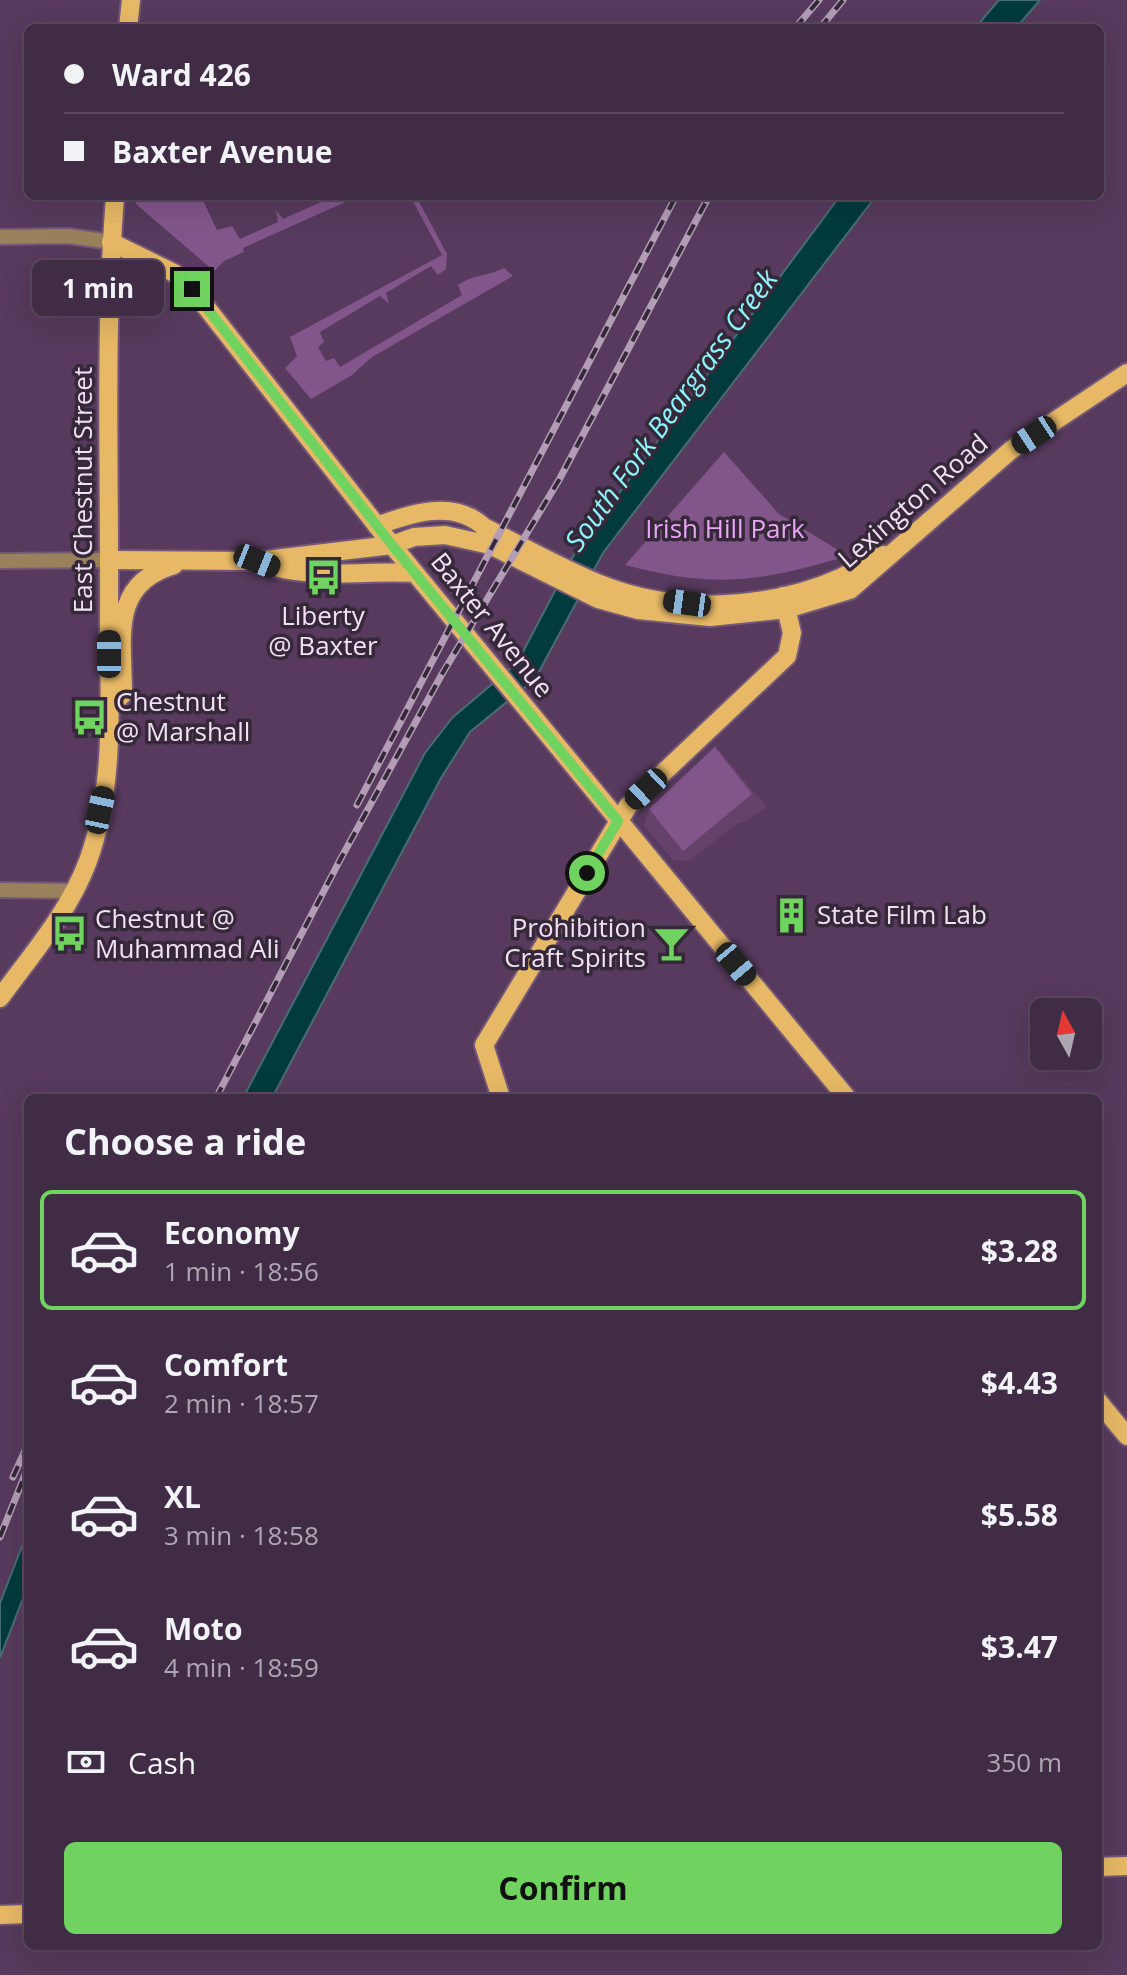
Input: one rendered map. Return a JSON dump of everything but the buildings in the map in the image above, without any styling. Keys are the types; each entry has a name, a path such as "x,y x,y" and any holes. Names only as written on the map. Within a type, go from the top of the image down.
{"main road":[{"path":"128,24 131,0"},
{"path":"111,242 115,200"},
{"name":"Baxter Avenue","path":"111,242 156,262 192,289 392,545 844,1094"},
{"name":"East Chestnut Street","path":"0,998 62,913 74,891 89,856 105,788 111,706 111,242"},
{"name":"Lexington Road","path":"545,566 638,610 688,616 733,616 850,590 871,575 894,551 1011,450 1127,373"},
{"path":"377,526 414,513 457,512 472,516 545,566"},
{"path":"110,560 257,561 392,545 430,535 474,539 545,566"},
{"path":"111,706 123,694 123,625 129,595 146,576 187,561"},
{"path":"257,561 274,568 415,573"},
{"path":"500,1094 484,1045 628,806 787,656 792,633 785,602"},
{"path":"1102,1406 1127,1436"},
{"path":"1102,1867 1127,1866"},
{"path":"0,1915 24,1914"}],"street":[{"path":"0,237 68,236 111,242"},
{"path":"0,561 110,560"},
{"path":"0,890 74,891"}],"shaded area":[{"path":"999,0 1040,0 1019,24 978,24"},
{"name":"South Fork Beargrass Creek","path":"837,200 873,200 603,553 535,679 470,732 441,778 274,1094 245,1094 425,753 452,718 517,663 576,551"},
{"path":"715,746 767,807 745,822 738,823 689,861 673,860 644,826 649,809"},
{"path":"24,1541 24,1595 0,1658 0,1603"}],"green space":[{"path":"136,200 203,200 217,230 232,226 240,239 278,222 276,210 283,219 320,200 350,200 243,248 244,252 224,261 214,271 136,204"},
{"path":"412,200 418,200 447,254 446,269 438,275 431,266 386,293 389,304 380,296 320,332 324,342 318,347 326,361 334,358 340,367 462,295 458,285 474,277 504,268 513,276 372,357 352,375 311,399 285,368 297,356 290,337 442,255"},
{"name":"Irish Hill Park","path":"724,452 779,514 848,556 788,572 737,579 686,577 625,565"},
{"path":"715,747 752,794 683,851 649,809"}],"railway":[{"path":"798,24 819,0"},
{"path":"823,24 843,0"},
{"path":"357,805 674,200"},
{"path":"218,1094 340,860 442,674 559,480 707,200"},
{"path":"13,1477 24,1453"},
{"path":"0,1537 24,1477"}],"place":[{"name":"Liberty @ Baxter","path":"323,577"},
{"name":"Chestnut @ Marshall","path":"90,717"},
{"name":"State Film Lab","path":"791,915"},
{"name":"Chestnut @ Muhammad Ali","path":"69,934"},
{"name":"Prohibition Craft Spirits","path":"672,943"}],"route":[{"path":"192,289 392,545 618,821 587,873"}]}
